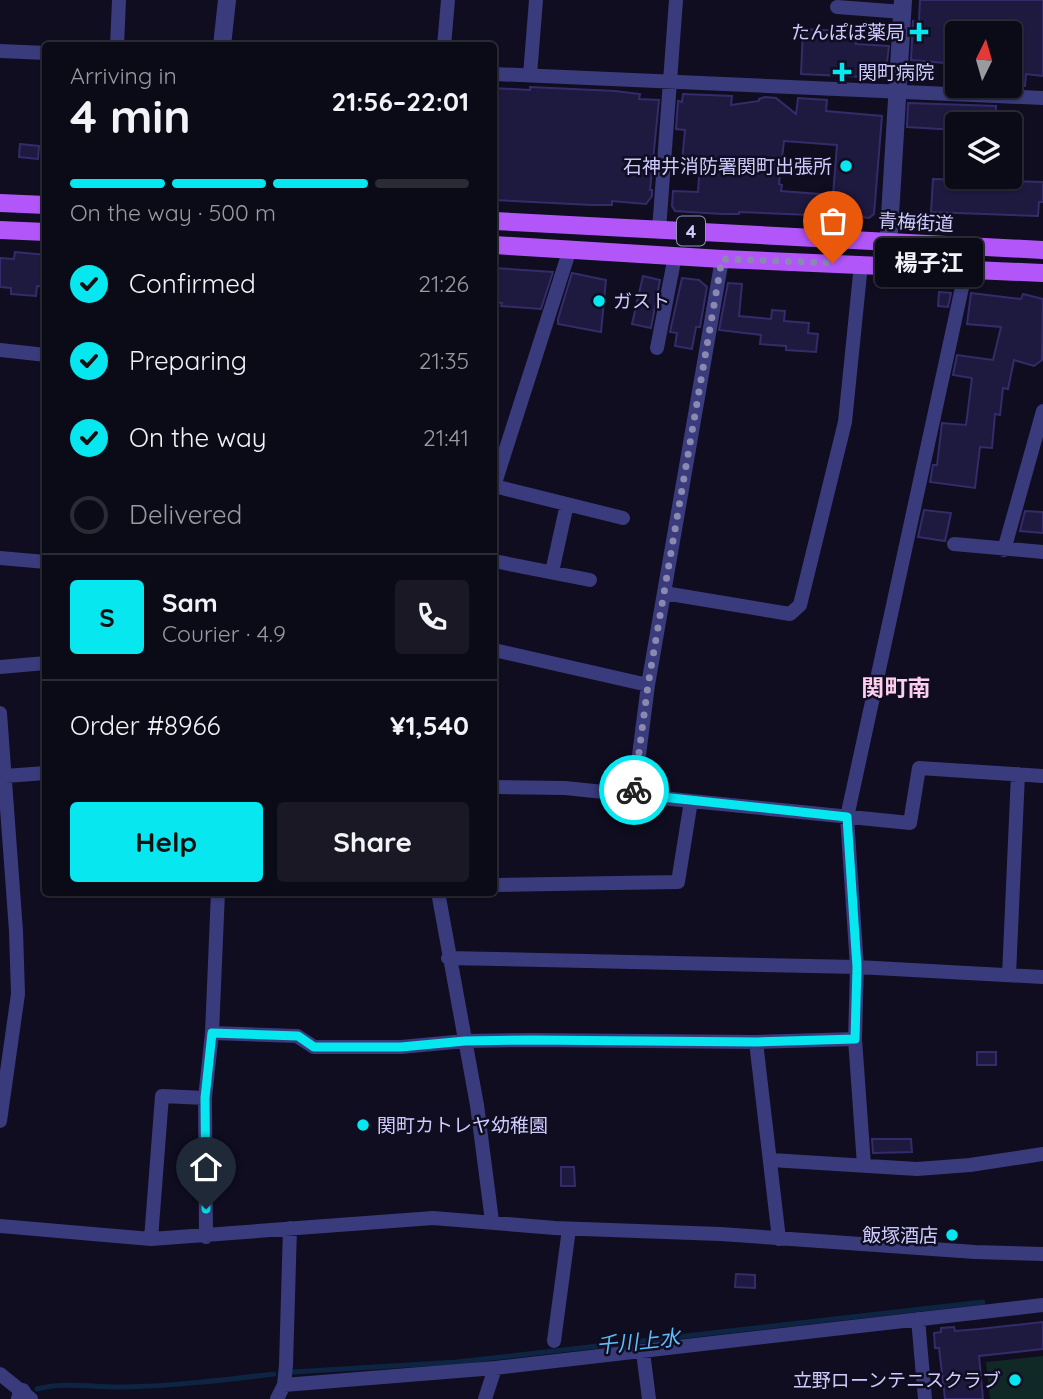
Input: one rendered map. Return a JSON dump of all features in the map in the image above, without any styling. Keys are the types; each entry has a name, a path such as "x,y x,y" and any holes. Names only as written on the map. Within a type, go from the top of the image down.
{"main road":[{"path":"0,203 42,205"},
{"name":"青梅街道","path":"497,221 1043,250"},
{"path":"0,230 42,232"},
{"name":"4","path":"497,245 722,259 1043,273"}],"street":[{"path":"117,42 119,0"},
{"path":"222,42 227,0"},
{"path":"444,42 447,0"},
{"path":"530,75 536,0"},
{"path":"659,230 676,0"},
{"path":"837,7 903,6 887,265"},
{"path":"0,51 42,53"},
{"path":"497,74 1043,98"},
{"path":"497,477 570,249"},
{"path":"657,348 675,256"},
{"path":"634,794 648,685 722,259"},
{"path":"664,593 790,614 800,605 845,422 861,264"},
{"path":"863,1166 855,1039 857,967 847,817 966,269"},
{"path":"0,350 42,355"},
{"path":"1004,550 1043,412"},
{"path":"497,487 623,518"},
{"path":"551,572 568,504"},
{"path":"954,544 1043,552"},
{"path":"0,558 42,562"},
{"path":"497,562 590,580"},
{"path":"497,651 648,685"},
{"path":"0,667 42,663"},
{"path":"0,713 18,994 0,1121"},
{"path":"497,787 565,788 634,794 910,823 919,768 1043,776"},
{"path":"5,776 42,773"},
{"path":"1009,975 1018,774"},
{"path":"497,885 678,882 691,801"},
{"path":"206,1237 205,1098 212,1033 218,896"},
{"path":"439,896 477,1105 492,1221"},
{"path":"448,958 857,967 1043,977"},
{"path":"212,1033 298,1036 314,1047 401,1047 465,1041 756,1042 855,1039"},
{"path":"756,1042 779,1238"},
{"path":"151,1240 162,1096 205,1098"},
{"path":"771,1160 917,1169 970,1165 1043,1154"},
{"path":"0,1226 151,1240 433,1218 569,1229 1043,1254"},
{"path":"277,1399 284,1385 290,1228"},
{"path":"554,1341 569,1229"},
{"path":"284,1385 495,1368 1043,1305"},
{"path":"918,1319 925,1399"},
{"path":"643,1352 649,1399"},
{"path":"485,1399 495,1368"},
{"path":"0,1374 24,1396"}],"green space":[{"name":"立野ローンテニスクラブ","path":"1043,1356 1043,1399 990,1399 986,1362"}],"building":[{"path":"920,0 1043,0 1043,76 1026,74 1025,86 1022,86 1022,21 945,21 945,63 911,60 913,21 919,21"},
{"path":"803,29 842,31 841,35 857,36 856,44 889,46 885,78 801,74"},
{"path":"530,87 615,91 640,94 639,99 659,100 650,190 652,196 646,204 612,201 612,205 592,205 497,200 497,88 530,90"},
{"path":"683,94 732,96 731,105 759,101 765,97 776,98 796,114 798,98 827,100 826,111 882,116 874,214 869,218 834,214 722,214 675,211 672,206 673,191 698,192 700,163 682,162 685,130 676,129 678,101 682,102","holes":["784,141 837,145 833,195 781,191 782,185 779,184"]},
{"path":"908,103 996,106 996,112 945,112 945,129 907,127"},
{"path":"20,144 39,146 38,159 19,157"},
{"path":"933,179 945,179 945,189 1022,189 1022,181 1043,182 1043,202 1039,202 1038,216 931,212"},
{"path":"15,252 42,255 42,287 37,286 36,296 11,294 11,288 0,287 0,258 14,259"},
{"path":"497,268 553,272 541,309 501,306 502,303 497,302"},
{"path":"572,273 606,280 601,332 558,324"},
{"path":"643,276 660,280 651,328 632,324"},
{"path":"682,278 699,280 707,287 700,327 696,327 692,349 675,346 677,333 670,332"},
{"path":"728,283 742,284 739,316 771,319 772,310 785,311 784,321 809,323 808,333 818,334 816,352 786,350 786,346 760,344 761,335 719,330"},
{"path":"939,292 951,293 948,307 938,306"},
{"path":"971,293 1021,299 1023,294 1043,299 1042,360 1034,366 1014,360 1008,389 1003,388 1000,415 995,414 992,448 980,447 975,488 930,482 933,465 937,465 942,423 966,425 972,378 953,375 957,355 993,360 1001,327 967,324"},
{"path":"924,510 951,513 945,541 918,537"},
{"path":"1025,511 1043,512 1043,533 1020,531"},
{"path":"977,1052 996,1052 996,1065 977,1065"},
{"path":"872,1139 911,1139 912,1152 873,1153"},
{"path":"561,1167 574,1167 575,1186 561,1186"},
{"path":"736,1274 755,1275 755,1288 735,1287"},
{"path":"1043,1322 1043,1349 979,1356 983,1399 945,1399 939,1348 935,1348 934,1333 941,1332 941,1328 954,1327 955,1331"}],"waterway":[{"name":"千川上水","path":"293,1372 457,1362 983,1302"},
{"name":"千川上水","path":"37,1389 69,1385 161,1385 274,1374"}],"way so far":[{"path":"634,790 648,685 722,259 833,263"}],"place":[{"name":"たんぽぽ薬局","path":"919,32"},
{"name":"関町病院","path":"842,72"},
{"name":"石神井消防署関町出張所","path":"846,166"},
{"name":"楊子江","path":"833,263"},
{"name":"ガスト","path":"599,301"},
{"name":"関町カトレヤ幼稚園","path":"363,1125"},
{"name":"飯塚酒店","path":"952,1235"},
{"name":"立野ローンテニスクラブ","path":"1015,1380"}],"district":[{"name":"関町南","path":"896,687"}],"route":[{"path":"206,1209 205,1098 212,1033 298,1036 314,1047 401,1047 465,1041 532,1040 756,1042 855,1039 857,967 847,817 634,794 634,790"}]}
